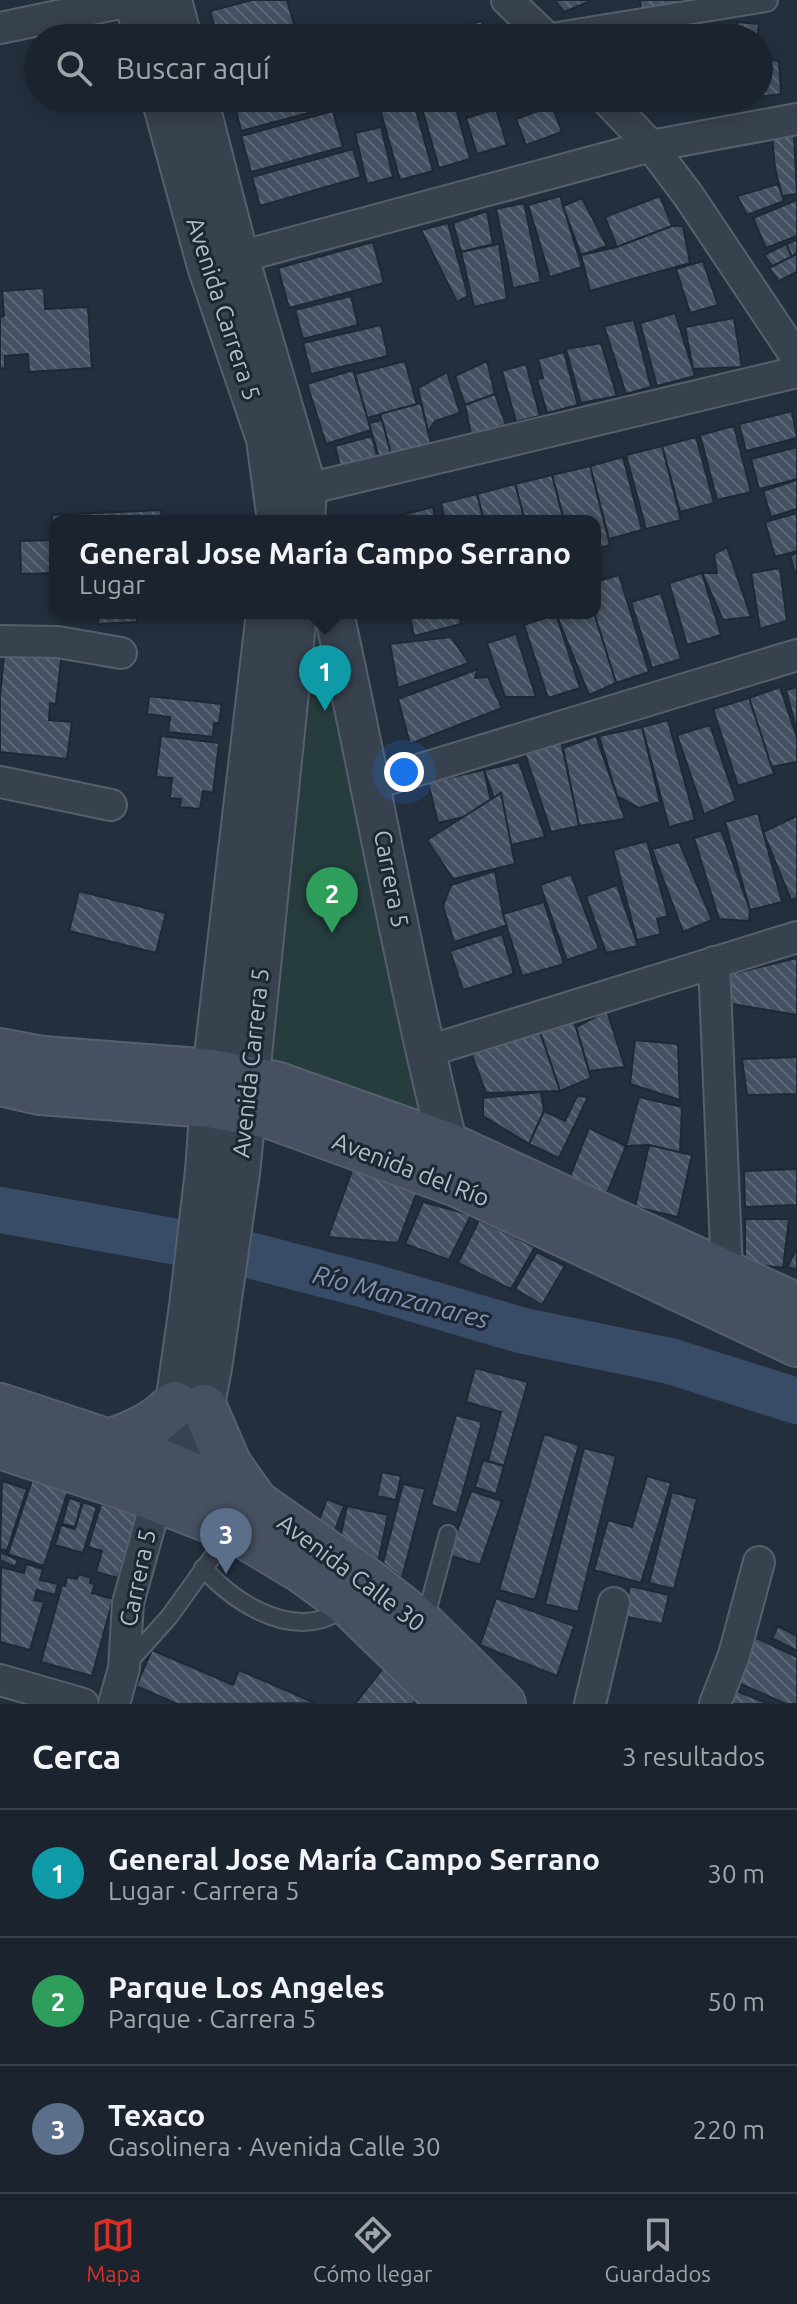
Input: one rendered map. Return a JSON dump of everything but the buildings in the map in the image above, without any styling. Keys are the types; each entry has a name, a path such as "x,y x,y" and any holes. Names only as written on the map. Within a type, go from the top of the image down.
{"main road":[{"name":"Avenida del Río","path":"0,1051 229,1091 448,1145 725,1291 797,1344"},
{"name":"Avenida del Río","path":"0,1083 40,1092 229,1091 273,1117 457,1184 725,1291 797,1306"},
{"name":"Avenida Calle 30","path":"0,1406 109,1442 175,1486 244,1516 373,1585 423,1625 503,1704"},
{"path":"109,1442 190,1406 229,1465 244,1516"},
{"name":"Avenida Calle 30","path":"0,1446 175,1486"},
{"name":"Avenida Calle 30","path":"244,1516 303,1571 351,1606 452,1704"}],"street":[{"path":"0,28 134,0 140,24"},
{"path":"172,0 178,24"},
{"path":"507,0 532,24"},
{"path":"623,24 766,0"},
{"name":"Avenida Carrera 5","path":"166,112 223,262 309,510"},
{"name":"Avenida Carrera 5","path":"200,112 223,262 266,439 276,515"},
{"path":"618,112 651,146 688,195 797,358"},
{"path":"223,262 651,146 797,119"},
{"path":"309,510 797,372"},
{"name":"Avenida Carrera 5","path":"175,1486 190,1406 222,1172 266,619"},
{"name":"Avenida Carrera 5","path":"229,1091 276,804 296,619"},
{"name":"Carrera 5","path":"335,619 372,784 425,1052 448,1145"},
{"path":"0,641 58,642 121,653"},
{"path":"372,784 797,655"},
{"path":"0,782 111,805"},
{"path":"425,1052 797,937"},
{"path":"714,962 725,1291"},
{"name":"Carrera 5","path":"114,1704 124,1668 128,1603 175,1486"},
{"path":"715,1704 734,1655 759,1562"},
{"path":"590,1704 614,1603"},
{"path":"0,1680 83,1704"}],"lane":[{"path":"124,1668 169,1617 244,1516"},
{"path":"423,1625 448,1534"},
{"path":"203,1568 219,1586 266,1615 293,1621 322,1619 351,1606"}],"green space":[{"path":"308,619 328,619 432,1126 258,1064"}],"waterway":[{"name":"Río Manzanares","path":"0,1210 249,1255 524,1331 670,1361 797,1401"}],"place":[{"name":"General Jose María Campo Serrano","path":"325,711"},
{"name":"Parque Los Angeles","path":"332,933"},
{"name":"Texaco","path":"226,1574"}]}
